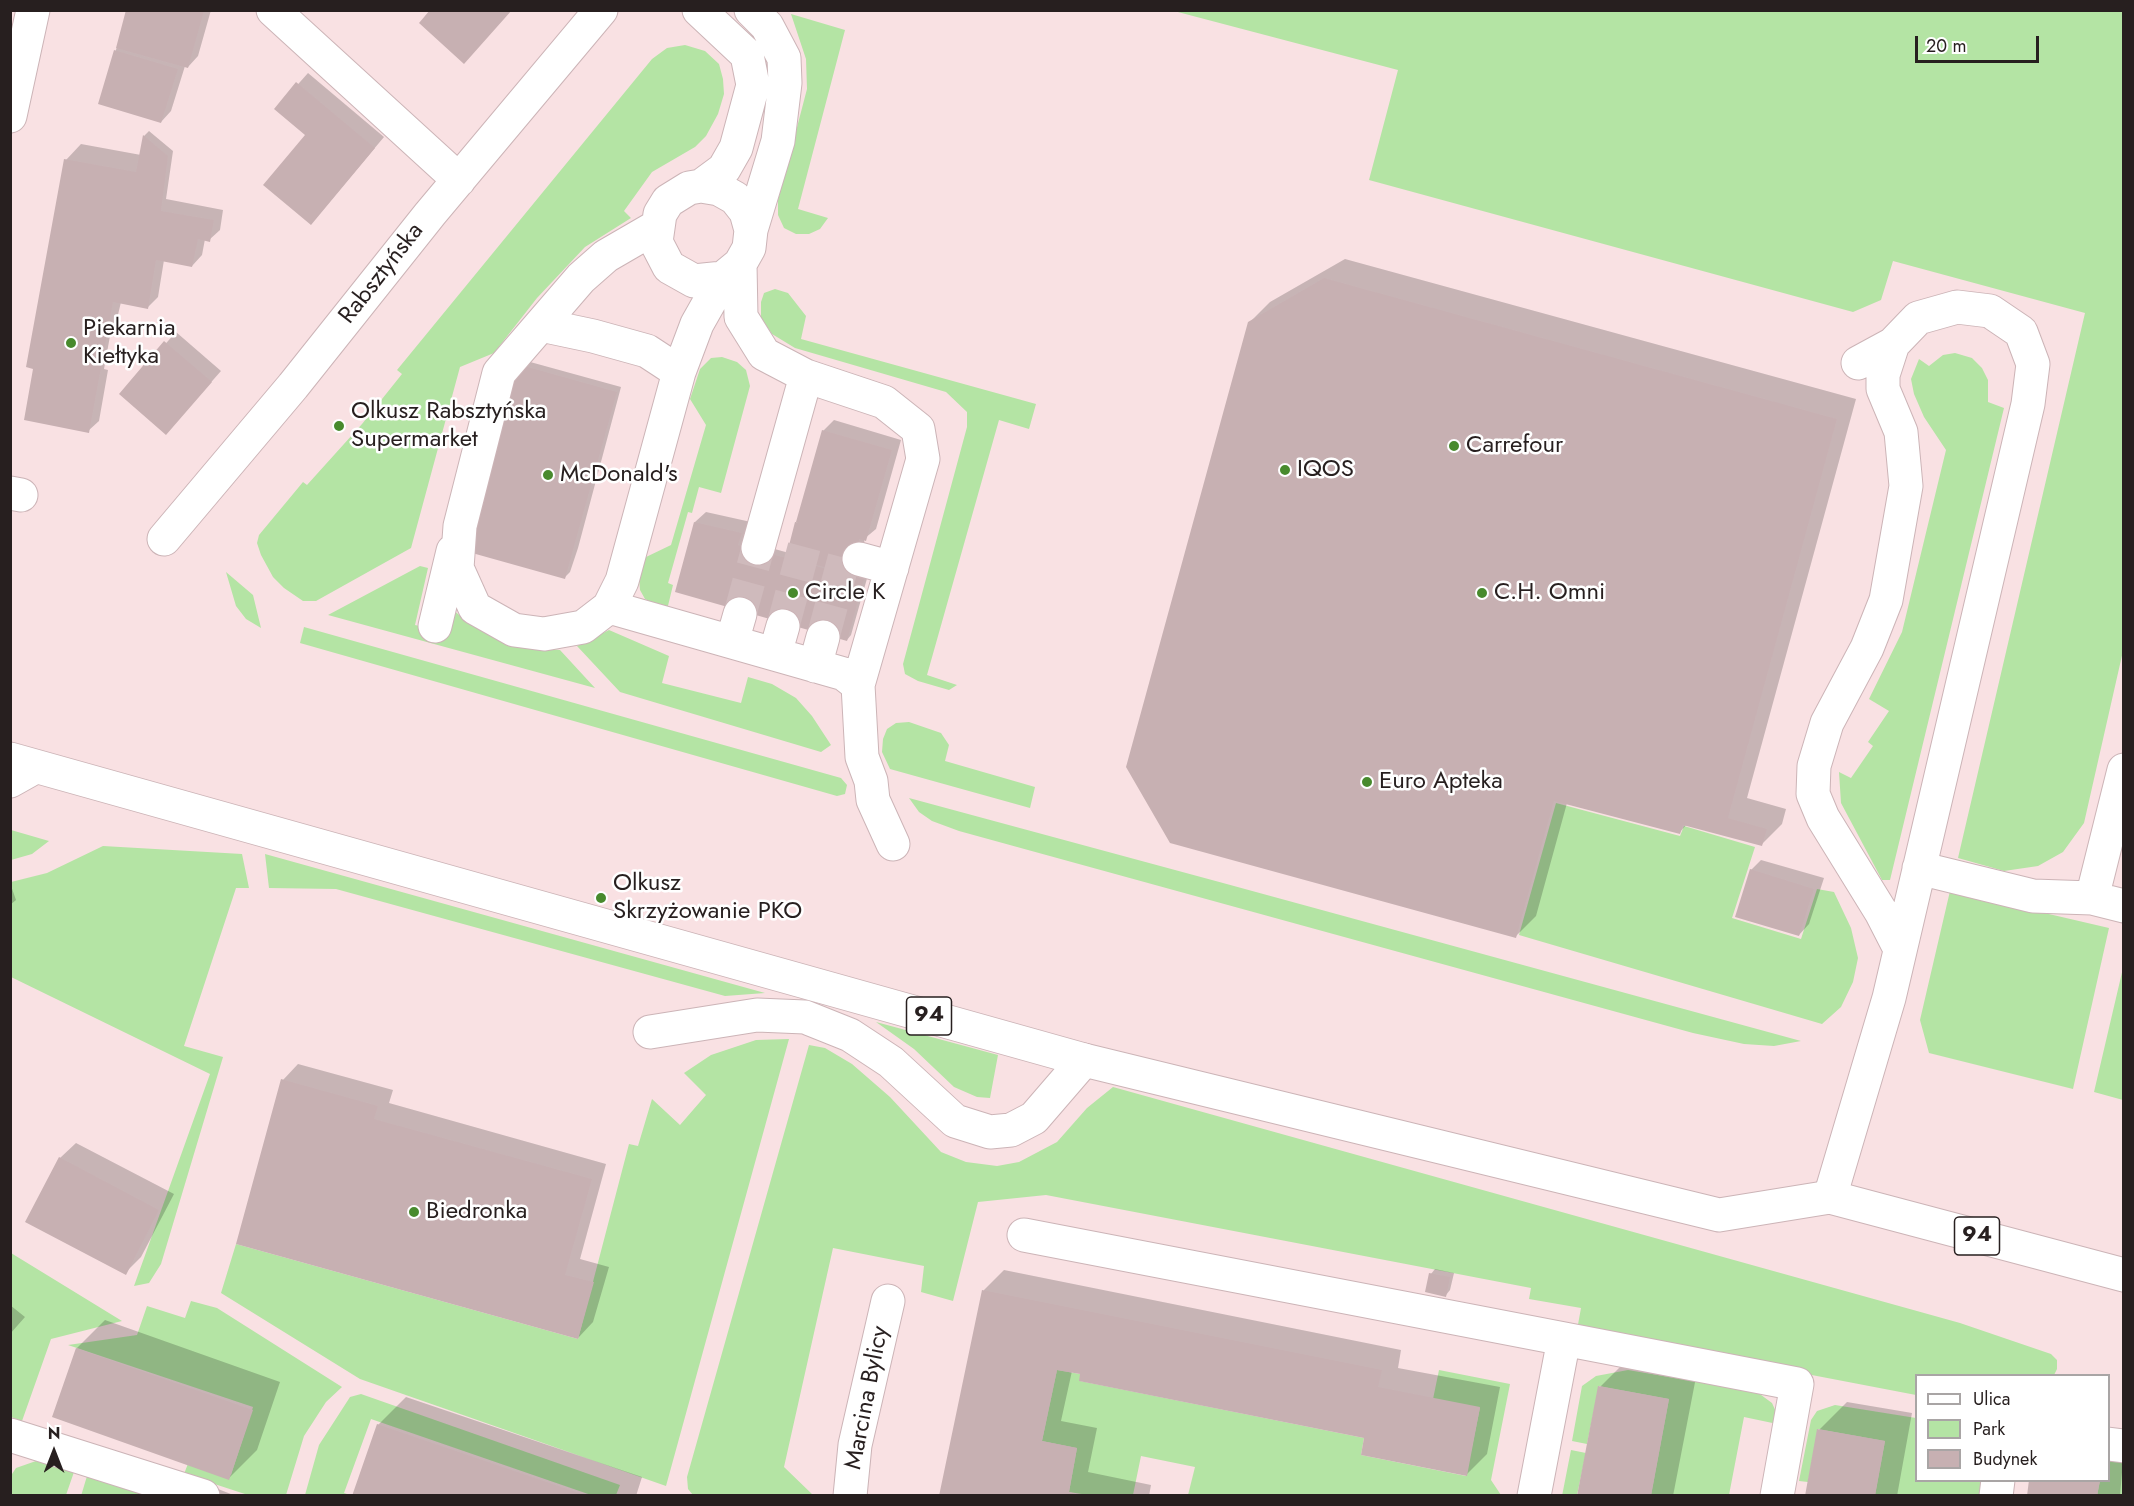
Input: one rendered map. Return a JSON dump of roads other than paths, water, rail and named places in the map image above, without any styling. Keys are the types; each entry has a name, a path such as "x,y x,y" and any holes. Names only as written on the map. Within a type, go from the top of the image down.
{"main road":[{"path":"10,116 15,73 33,10"},
{"path":"273,10 459,180"},
{"name":"Rabsztyńska","path":"164,539 293,387 459,180 601,10"},
{"path":"699,10 747,55 753,85 736,148 724,170 701,186"},
{"path":"460,526 457,568 475,608 514,630 544,634 583,627 609,607 622,581 679,372 697,324 731,271 749,248 751,230 778,141 785,83 784,58 767,26 751,10"},
{"path":"731,271 694,281 669,267 656,242 656,227 660,214 668,201 689,188 701,186 719,189 735,198 746,212 751,230"},
{"path":"435,626 499,373 581,278 606,256 656,227"},
{"path":"731,271 741,317 764,354 806,376 885,402 918,429 923,459 858,686 862,757 871,781 873,800 893,844"},
{"path":"1830,1197 1889,998 2028,404 2033,364 2021,332 1990,311 1957,307 1918,318 1893,344 1858,363"},
{"path":"541,325 593,336 646,351 679,372"},
{"path":"1893,344 1883,375 1883,389 1901,432 1906,486 1886,600 1867,648 1827,723 1814,766 1813,794 1823,818 1881,912 1900,949"},
{"path":"770,540 806,376"},
{"path":"859,559 892,568"},
{"path":"609,607 736,628 819,651 858,686"},
{"name":"94","path":"19,769 1084,1060 1719,1215 1830,1197 2124,1275"},
{"path":"2092,898 2124,770"},
{"path":"1919,868 2033,896 2092,898 2124,906"},
{"path":"650,1032 757,1015 805,1017 850,1035 891,1062 955,1121 990,1132 1011,1130 1034,1118 1084,1060"},
{"path":"1024,1234 1797,1384 1777,1496"},
{"name":"Marcina Bylicy","path":"850,1496 855,1445 888,1301"},
{"path":"1534,1496 1564,1339"},
{"path":"10,1435 203,1496"}],"tunnel":[{"path":"783,626 805,544"},
{"path":"740,614 758,548"},
{"path":"823,637 845,555"}],"place":[{"name":"Piekarnia Kiełtyka","path":"71,343"},
{"name":"Olkusz Rabsztyńska Supermarket","path":"339,426"},
{"name":"Carrefour","path":"1454,446"},
{"name":"IQOS","path":"1285,470"},
{"name":"McDonald's","path":"548,475"},
{"name":"Circle K","path":"793,593"},
{"name":"C.H. Omni","path":"1482,593"},
{"name":"Euro Apteka","path":"1367,782"},
{"name":"Olkusz Skrzyżowanie PKO","path":"601,898"},
{"name":"Biedronka","path":"414,1212"}]}
